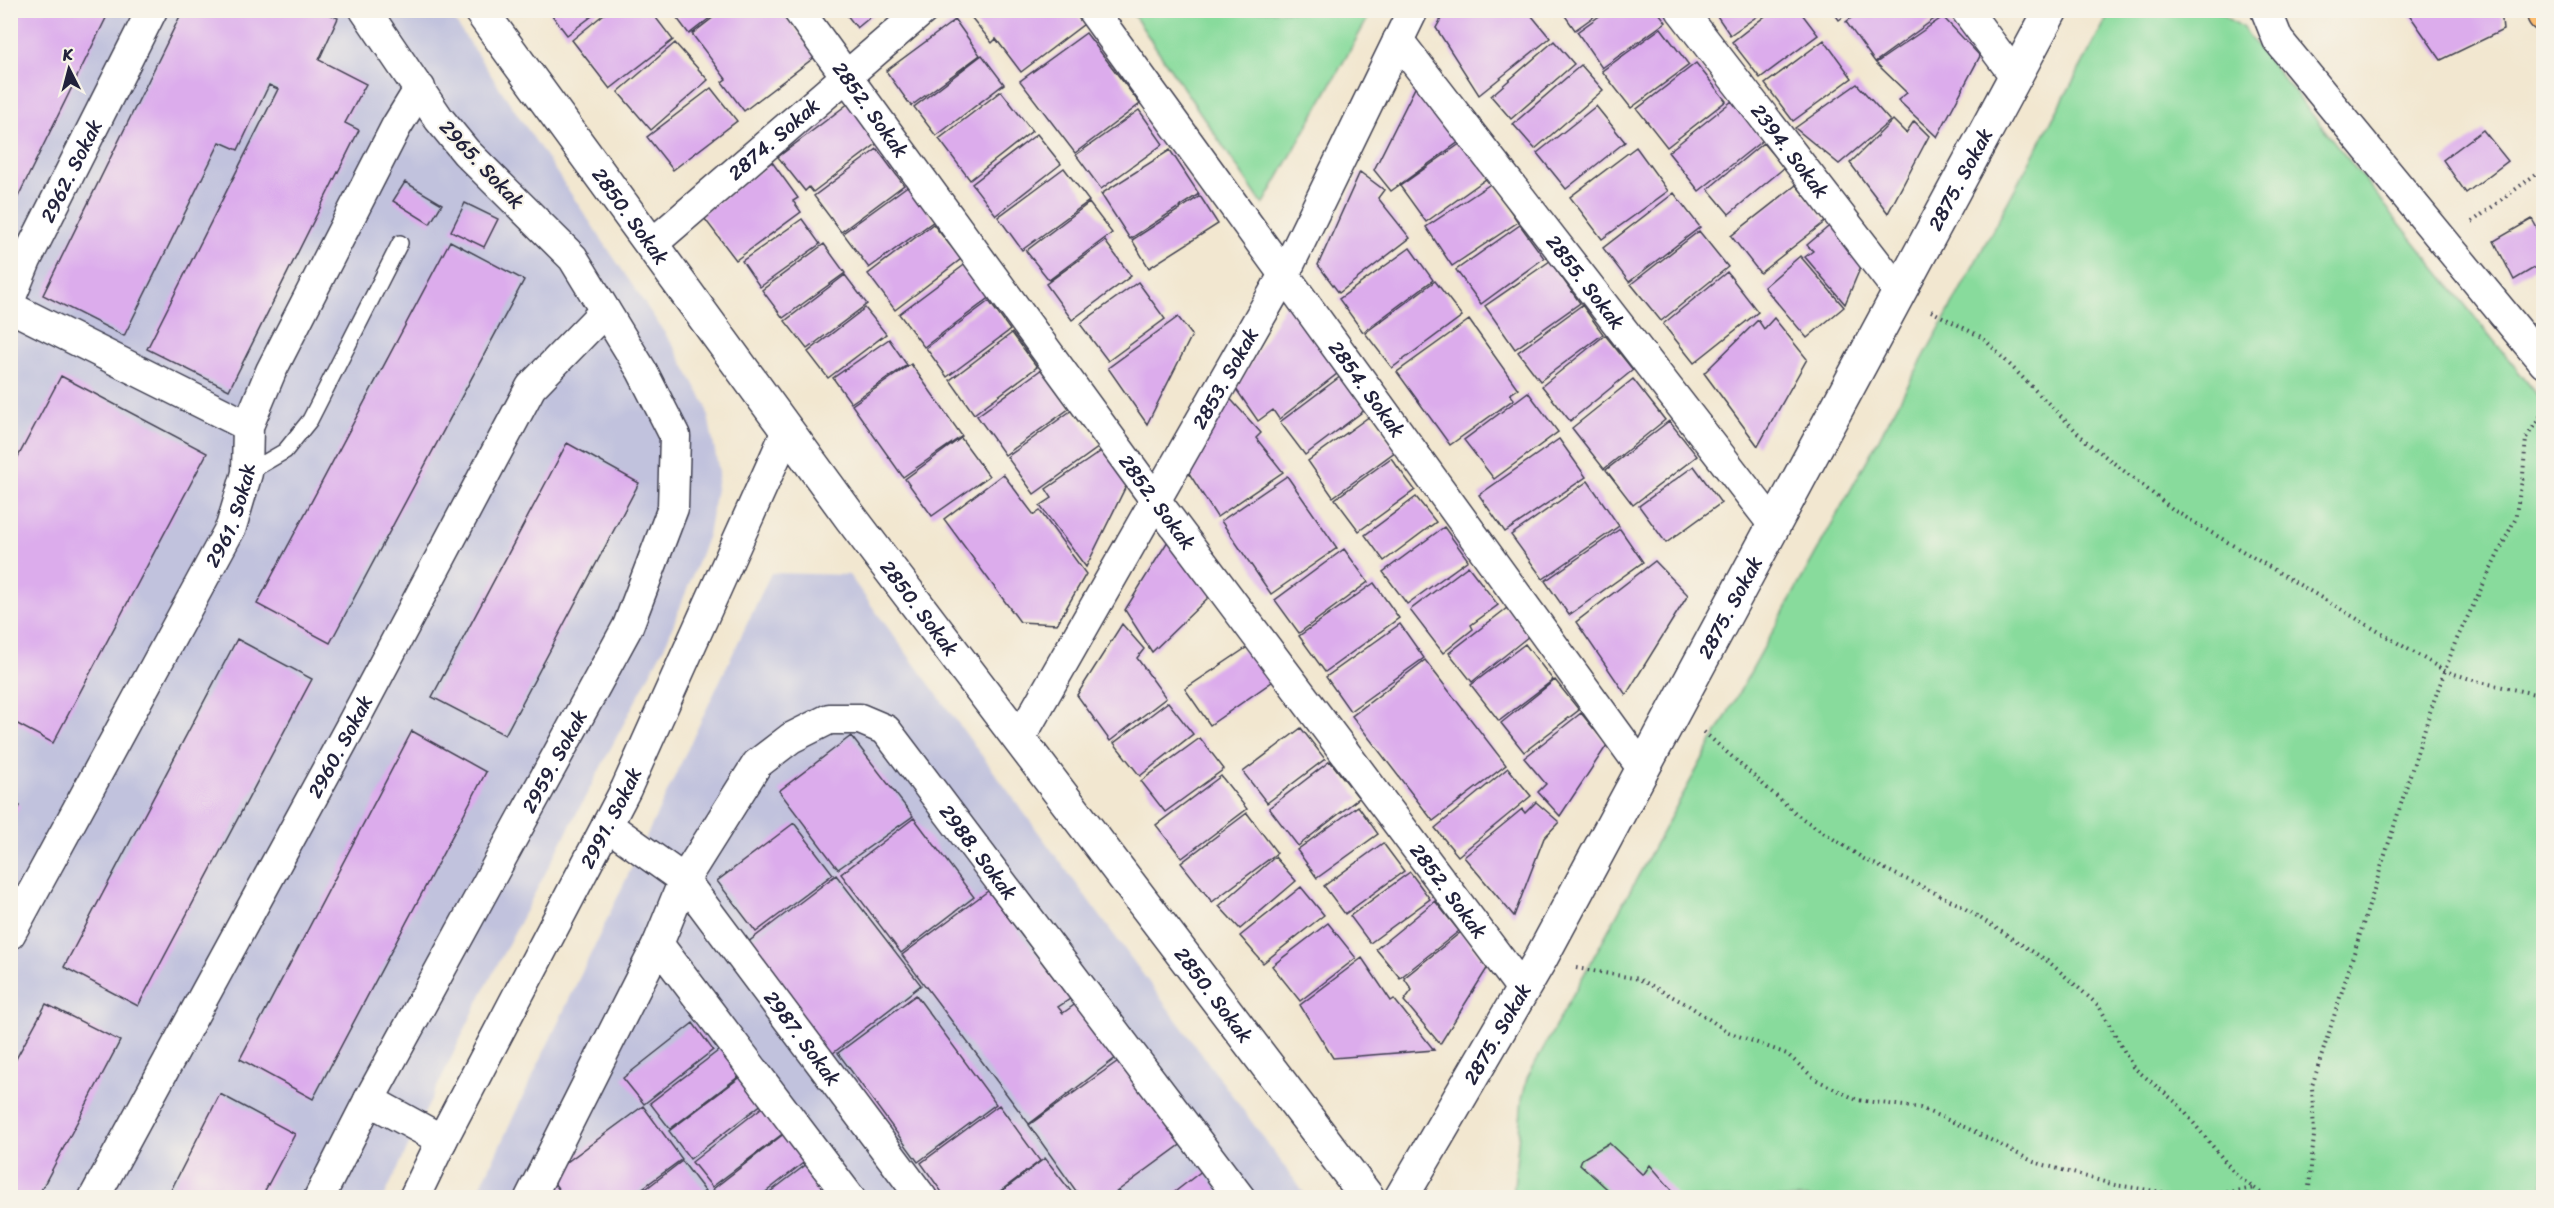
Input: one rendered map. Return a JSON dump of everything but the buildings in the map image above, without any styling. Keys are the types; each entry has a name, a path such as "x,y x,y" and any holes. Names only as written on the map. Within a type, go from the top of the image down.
{"main road":[{"path":"2543,10 2544,15"}],"street":[{"name":"2962. Sokak","path":"10,300 26,260 152,10"},
{"name":"2965. Sokak","path":"365,10 439,119 466,152 573,258 605,311"},
{"name":"2850. Sokak","path":"480,10 788,431 1368,1197"},
{"name":"2852. Sokak","path":"798,10 1156,501 1523,990"},
{"name":"2874. Sokak","path":"651,245 923,10"},
{"name":"2854. Sokak","path":"1092,10 1642,768"},
{"name":"2853. Sokak","path":"1020,738 1285,273 1413,10"},
{"name":"2394. Sokak","path":"1681,10 1899,292"},
{"path":"1966,10 2015,76"},
{"name":"2875. Sokak","path":"1401,1197 1540,960 2051,10"},
{"path":"2266,10 2278,39 2544,363"},
{"name":"2855. Sokak","path":"1398,40 1773,524"},
{"name":"2961. Sokak","path":"10,934 231,527 247,473 248,426 271,371 396,127 420,88"},
{"path":"10,307 248,426"},
{"name":"2959. Sokak","path":"319,1197 369,1100 628,626 672,508 675,436 642,371 605,311"},
{"name":"2960. Sokak","path":"94,1197 351,726 531,387 605,311"},
{"name":"2991. Sokak","path":"414,1197 626,789 788,431"},
{"name":"2988. Sokak","path":"537,1193 658,944 684,880 757,764 791,738 829,719 860,719 886,730 1240,1197"},
{"name":"2987. Sokak","path":"607,825 684,880 922,1197"},
{"path":"658,944 850,1197"},
{"path":"369,1100 442,1140"}],"lane":[{"path":"247,473 285,451 310,420 400,243"}],"path":[{"path":"2445,243 2544,168"},
{"path":"1899,292 1944,320 1983,338 2087,442 2175,511 2445,671 2480,682 2544,696"},
{"path":"2308,1197 2314,1136 2312,1086 2431,709 2455,644 2515,519 2523,475 2526,438 2544,411"},
{"path":"1675,710 1714,738 1800,816 1864,859 1958,904 2049,962 2099,1006 2133,1067 2178,1104 2237,1176 2268,1197"},
{"path":"1540,960 1639,979 1688,1005 1728,1032 1787,1054 1815,1079 1857,1100 1920,1108 1969,1129 2034,1162 2115,1185 2196,1197 2255,1188"}],"shaded area":[{"path":"10,11 448,11 674,347 706,405 719,472 708,535 667,641 482,994 384,1197 11,1197"},
{"path":"771,573 849,575 1307,1197 475,1198"}],"green space":[{"path":"1131,11 1372,11 1263,205"},
{"path":"2111,11 2217,11 2242,27 2543,402 2543,1197 1513,1198 1522,1099 1527,1078 1944,320"}]}
